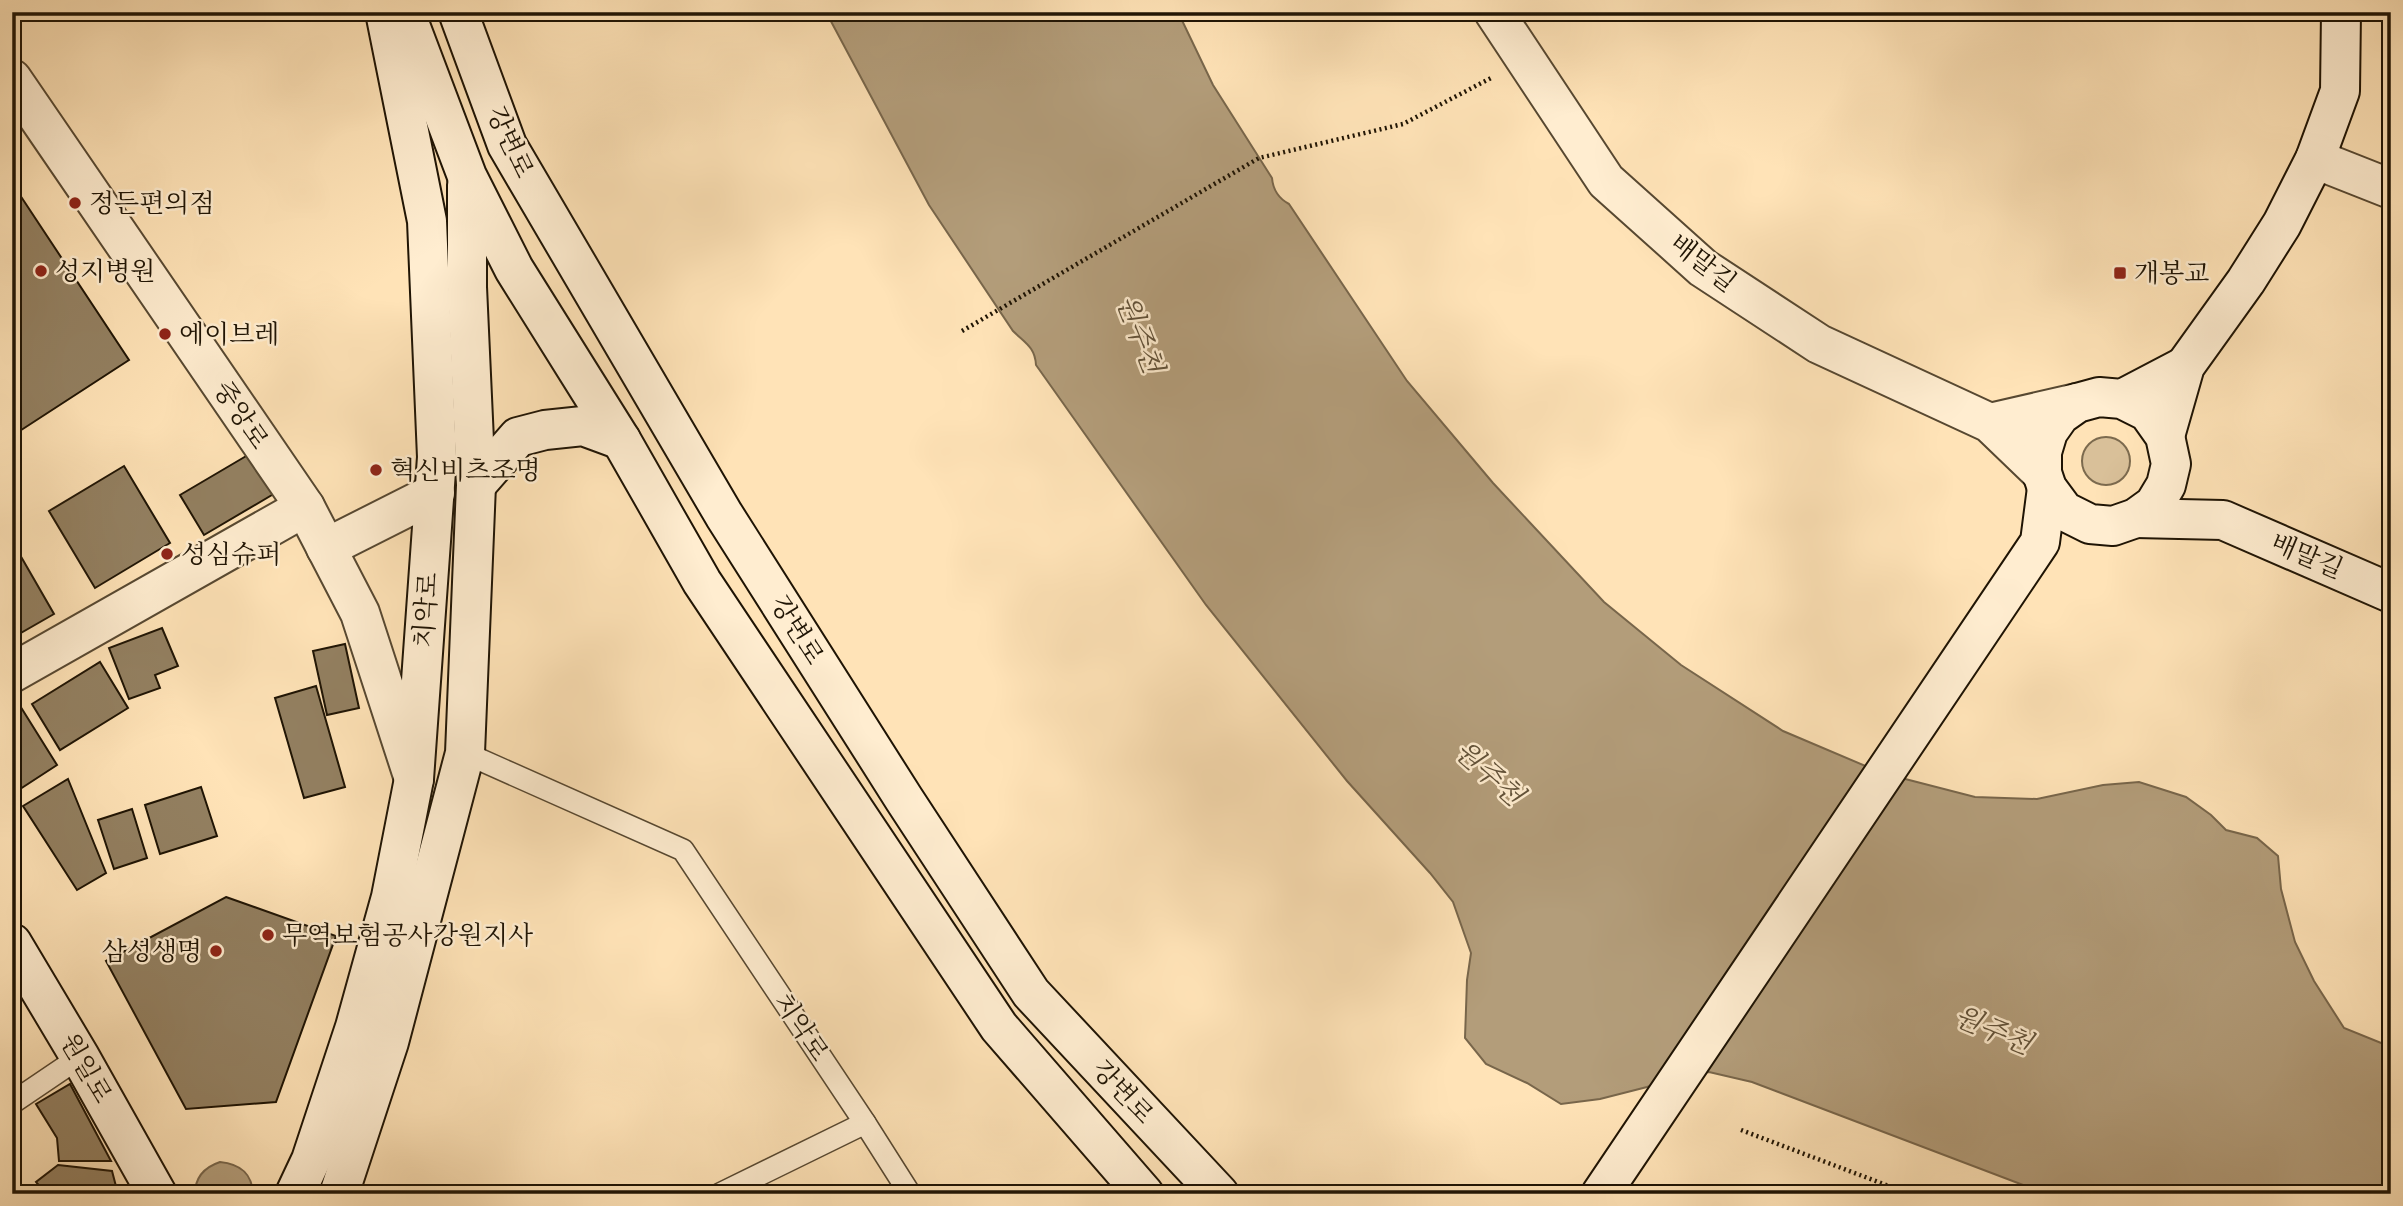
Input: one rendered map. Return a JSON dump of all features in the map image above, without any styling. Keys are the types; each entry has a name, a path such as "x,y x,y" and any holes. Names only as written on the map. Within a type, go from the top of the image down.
{"street":[{"name":"치악로","path":"295,1194 311,1160 355,1027 391,897 414,779 438,457 427,221 385,12"},
{"name":"강변로","path":"405,12 467,176 514,268 621,440 702,582 999,1027 1144,1194"},
{"name":"치악로","path":"339,1194 389,1042 465,753 476,485 467,287 467,176 436,12"},
{"name":"강변로","path":"458,12 507,145 724,515 904,799 1031,993 1219,1194"},
{"name":"배말길","path":"1494,12 1606,181 1703,268 1819,344 1990,423 2044,480"},
{"path":"2044,480 2064,511 2090,523 2113,526 2136,518 2154,505 2166,485 2168,450 2185,366 2246,281 2275,235 2315,159 2340,91 2341,12"},
{"name":"중앙로","path":"14,84 305,507 360,613 414,779"},
{"path":"2315,159 2391,189"},
{"path":"2122,399 2185,366"},
{"path":"1990,423 2099,397 2122,399 2148,412 2168,450 2223,520"},
{"path":"1601,1194 2040,542 2044,480 2042,452 2048,432 2060,415 2077,403"},
{"path":"476,485 518,437 545,430 583,426 621,440"},
{"path":"326,548 435,493"},
{"path":"12,673 305,507"},
{"path":"2136,518 2223,520"},
{"name":"배말길","path":"2223,520 2391,593"},
{"path":"2040,542 2090,523"},
{"name":"원일로","path":"12,943 157,1194"}],"lane":[{"name":"치악로","path":"465,753 683,850 910,1194"},
{"path":"12,1102 80,1057"},
{"path":"720,1194 865,1123"}],"path":[{"path":"962,331 1259,158 1404,124 1526,59"},
{"path":"1741,1130 1910,1194"}],"shaded area":[{"path":"2106,437 2123,444 2130,461 2123,478 2106,485 2089,478 2082,461 2089,444"}],"water":[{"name":"원주천","path":"826,12 1178,12 1213,85 1272,178 1277,193 1289,204 1407,381 1493,483 1604,602 1681,665 1783,731 1882,773 1975,797 2037,799 2103,785 2139,782 2186,797 2226,830 2257,838 2278,856 2281,889 2295,942 2314,981 2344,1028 2391,1047 2391,1194 2047,1194 1752,1082 1709,1072 1680,1076 1600,1099 1561,1104 1527,1083 1486,1064 1465,1038 1471,953 1453,902 1347,781 1206,605 1036,365 1031,349 1013,331 929,205"},
{"path":"220,1162 244,1171 250,1180 253,1194 195,1194 202,1174"}],"building":[{"name":"성지병원","path":"12,183 129,360 12,436"},
{"path":"253,452 277,492 204,535 180,495"},
{"path":"124,466 170,543 95,588 49,511"},
{"path":"12,541 54,614 12,638"},
{"path":"162,628 178,666 155,675 160,688 129,699 109,648"},
{"path":"345,644 359,708 327,715 313,651"},
{"path":"100,662 128,708 60,750 32,704"},
{"path":"316,686 345,787 304,798 275,698"},
{"path":"17,701 57,765 14,793 12,705"},
{"path":"68,779 106,873 77,890 23,806"},
{"path":"201,787 217,836 160,854 145,805"},
{"path":"132,809 147,858 114,869 98,820"},
{"path":"226,897 336,936 276,1102 186,1109 106,961"},
{"path":"70,1084 111,1161 59,1161 57,1138 36,1104"},
{"path":"58,1165 112,1171 118,1194 46,1194 36,1182"}],"place":[{"name":"정든편의점","path":"75,203"},
{"name":"성지병원","path":"41,271"},
{"name":"개봉교","path":"2120,273"},
{"name":"에이브레","path":"165,334"},
{"name":"혁신비츠조명","path":"376,470"},
{"name":"성심슈퍼","path":"167,554"},
{"name":"무역보험공사강원지사","path":"268,935"},
{"name":"삼성생명","path":"216,951"}]}
